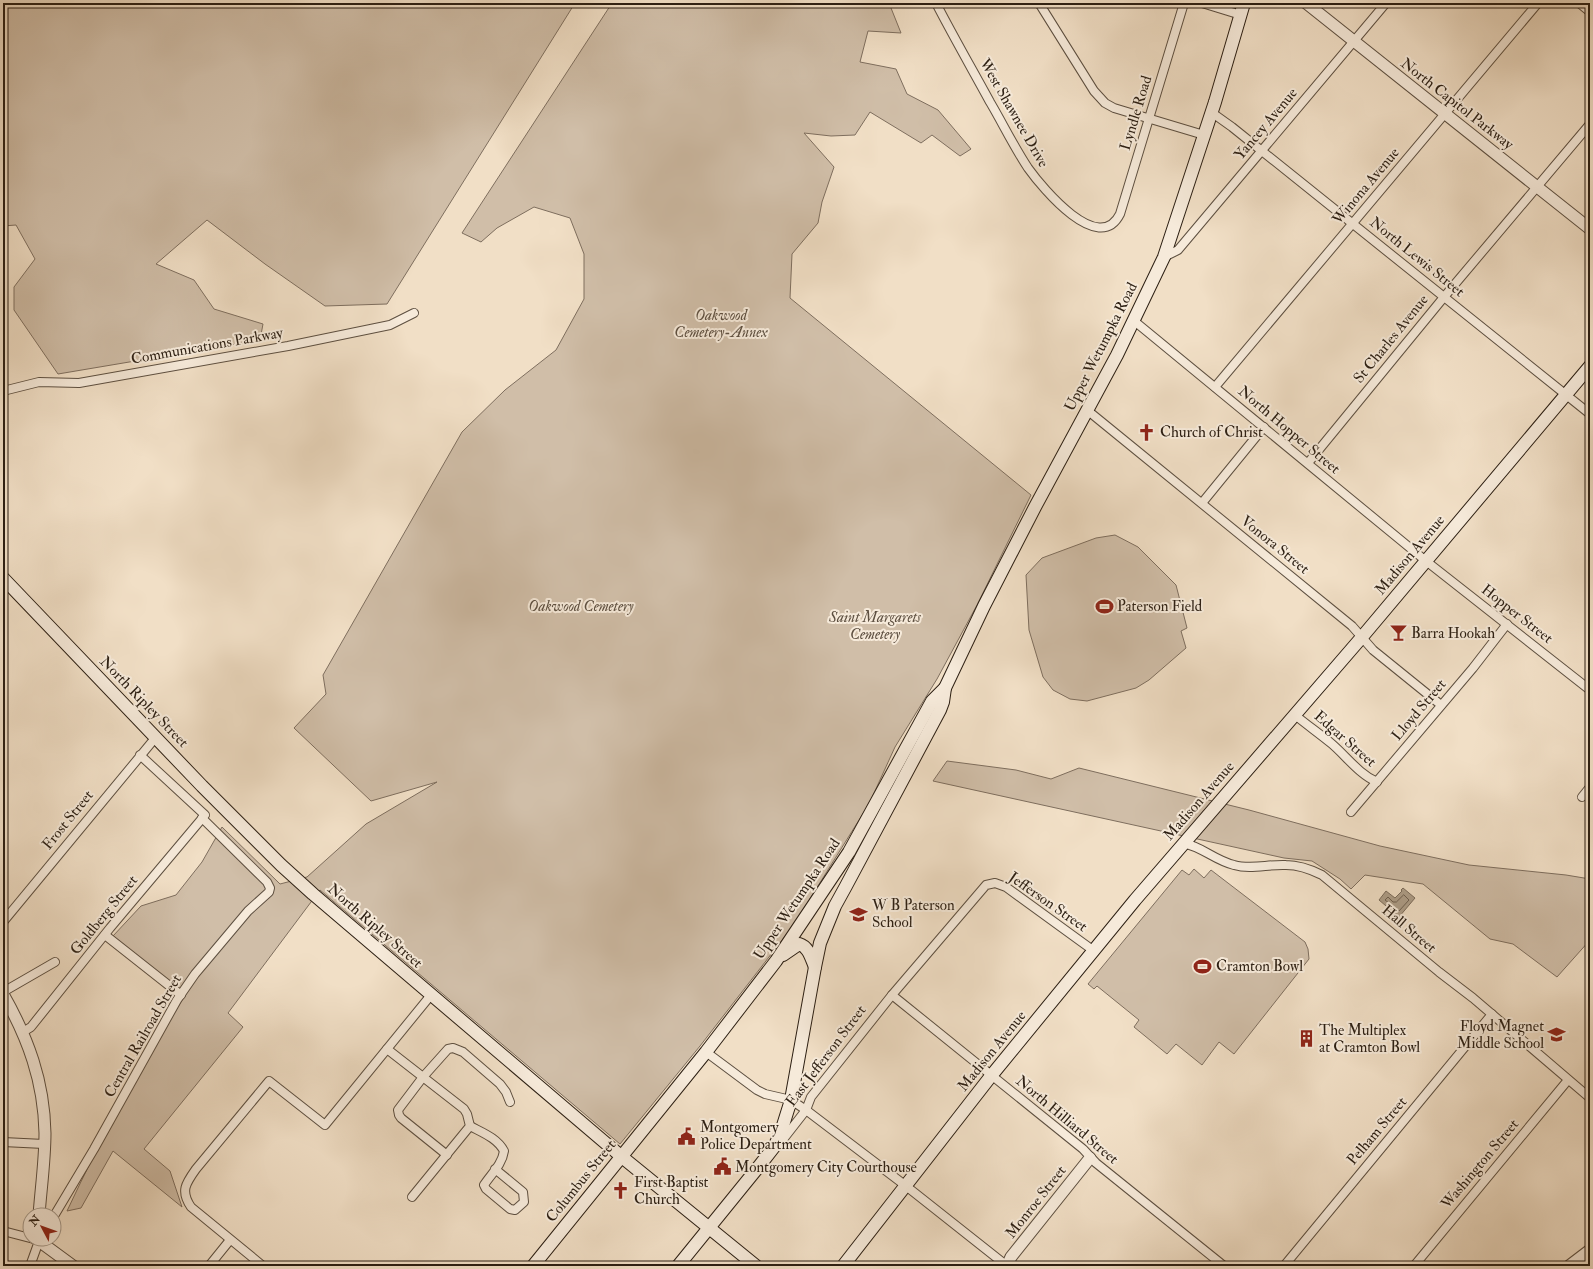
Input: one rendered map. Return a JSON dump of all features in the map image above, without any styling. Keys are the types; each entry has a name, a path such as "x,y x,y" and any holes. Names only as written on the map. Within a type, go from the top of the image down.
{"main road":[{"name":"Upper Wetumpka Road","path":"655,1116 776,961 849,852 871,826 902,784 943,702 945,688 991,592 1117,355 1164,257 1204,135 1244,3"},
{"name":"Madison Avenue","path":"843,1266 991,1076 1094,951 1192,833 1362,637 1590,366"},
{"name":"North Ripley Street","path":"3,578 202,786 281,865 313,894 622,1157 756,1266"},
{"name":"Upper Wetumpka Road","path":"760,1165 774,1147 780,1135 791,1100 820,943 871,826 888,781 932,701 945,688"},
{"path":"776,961 799,944 807,950 815,967"},
{"name":"Columbus Street","path":"533,1266 655,1116"},
{"name":"East Jefferson Street","path":"678,1266 760,1165"}],"street":[{"name":"West Shawnee Drive","path":"936,3 1017,149 1038,182 1053,197 1083,222 1094,228 1109,227"},
{"path":"1039,3 1098,97 1114,108 1204,135"},
{"name":"Lyndle Road","path":"1109,227 1118,219 1122,209 1184,3"},
{"path":"1202,3 1240,16"},
{"name":"North Capitol Parkway","path":"1306,3 1590,229"},
{"name":"Yancey Avenue","path":"1164,257 1178,250 1386,3"},
{"name":"Winona Avenue","path":"1215,387 1538,3"},
{"path":"1579,3 1590,12"},
{"name":"North Lewis Street","path":"1211,112 1262,151 1590,414"},
{"name":"St Charles Avenue","path":"1308,463 1444,297 1590,124"},
{"name":"Communications Parkway","path":"3,392 39,382 79,383 288,346 390,325 414,314"},
{"name":"North Hopper Street","path":"1134,320 1426,561"},
{"name":"Vonora Street","path":"1087,410 1352,626 1373,650 1442,705"},
{"path":"1202,503 1264,427"},
{"name":"Hopper Street","path":"1426,561 1590,690"},
{"name":"Lloyd Street","path":"1351,812 1478,662 1507,624"},
{"name":"Edgar Street","path":"1295,715 1333,746 1365,776 1377,782"},
{"name":"Frost Street","path":"3,922 156,737"},
{"path":"140,755 204,816"},
{"path":"1582,797 1590,787"},
{"name":"Central Railroad Street","path":"59,1207 94,1149 180,995 195,974 248,911 269,892 270,888 268,882 204,816"},
{"name":"Goldberg Street","path":"23,1032 31,1027 204,816"},
{"name":"Hall Street","path":"1183,844 1197,847 1222,861 1234,865 1250,867 1292,865 1322,875 1492,1014 1590,1098"},
{"name":"Jefferson Street","path":"892,996 980,890 990,883 1006,887 1094,951"},
{"path":"105,935 180,995"},
{"path":"40,1207 44,1144 43,1111 37,1075 23,1032 3,993 55,962"},
{"path":"263,1266 191,1207 186,1200 185,1191 187,1182 196,1169 269,1081 325,1125 431,995"},
{"name":"North Hilliard Street","path":"892,996 1083,1149 1090,1158 1224,1266"},
{"name":"East Jefferson Street","path":"760,1165 806,1110 811,1097 892,996"},
{"name":"Pelham Street","path":"1284,1266 1492,1014"},
{"path":"387,1049 464,1109 470,1126"},
{"path":"447,1155 398,1115 398,1110 423,1077 448,1049 458,1049 500,1084 506,1092 510,1102"},
{"path":"706,1052 757,1090 765,1094 791,1100 806,1110 906,1186 1007,1266"},
{"name":"Washington Street","path":"1414,1266 1568,1080"},
{"path":"412,1197 470,1126"},
{"path":"470,1126 488,1134 502,1147 504,1151 503,1156 484,1185 486,1189 510,1209 515,1210 524,1202 523,1192 495,1170"},
{"path":"3,1142 44,1144"},
{"name":"Monroe Street","path":"1007,1266 1011,1257 1090,1158"},
{"path":"3,1232 22,1236"},
{"path":"209,1266 230,1240"},
{"path":"30,1266 34,1247"},
{"path":"46,1247 73,1266"},
{"path":"1569,1266 1590,1250"}],"green space":[{"path":"3,3 575,3 387,304 325,306 265,264 207,220 156,264 194,280 214,309 263,324 260,340 58,374 14,310 14,287 35,259 16,225 3,226"},
{"path":"612,3 889,3 901,33 868,31 860,62 896,69 907,94 938,110 971,149 960,156 932,135 921,143 870,112 855,135 831,136 804,133 834,167 822,202 818,223 792,254 790,298 1031,495 977,605 937,679 895,747 869,804 793,926 700,1046 620,1144 320,890 228,1013 243,1027 144,1149 170,1171 182,1207 113,1151 81,1208 67,1211 123,1100 186,994 113,936 141,906 176,895 202,862 222,827 280,884 307,877 366,824 437,782 371,801 294,728 326,694 323,675 462,432 505,390 556,350 584,299 584,254 570,218 534,207 497,228 481,242 462,233"},
{"name":"Paterson Field","path":"1115,535 1138,547 1176,585 1187,628 1181,631 1186,648 1149,680 1136,688 1087,701 1070,699 1053,690 1043,677 1029,630 1026,575 1042,558 1096,538"},
{"path":"947,761 1016,770 1051,779 1079,768 1249,810 1380,846 1469,865 1566,875 1590,879 1590,940 1557,977 1513,944 1490,939 1423,884 1365,875 1351,889 1340,879 1312,861 1284,858 933,781"},
{"name":"Cramton Bowl","path":"1194,869 1204,878 1211,870 1305,942 1308,949 1309,959 1234,1054 1219,1042 1202,1065 1176,1044 1167,1054 1134,1027 1139,1020 1097,986 1094,989 1088,984 1182,870 1189,875"}],"water":[{"path":"1403,888 1415,898 1399,917 1379,900 1386,891 1395,898"}],"place":[{"name":"Church of Christ","path":"1147,432"},
{"name":"Paterson Field","path":"1104,606"},
{"name":"Barra Hookah","path":"1398,633"},
{"name":"W B Paterson School","path":"859,914"},
{"name":"Cramton Bowl","path":"1203,966"},
{"name":"Floyd Magnet Middle School","path":"1557,1035"},
{"name":"The Multiplex at Cramton Bowl","path":"1306,1039"},
{"name":"Montgomery Police Department","path":"687,1136"},
{"name":"Montgomery City Courthouse","path":"722,1167"},
{"name":"First Baptist Church","path":"621,1191"}],"park label":[{"name":"Oakwood Cemetery-Annex","path":"721,324"},
{"name":"Oakwood Cemetery","path":"581,606"},
{"name":"Saint Margarets Cemetery","path":"875,626"}]}
